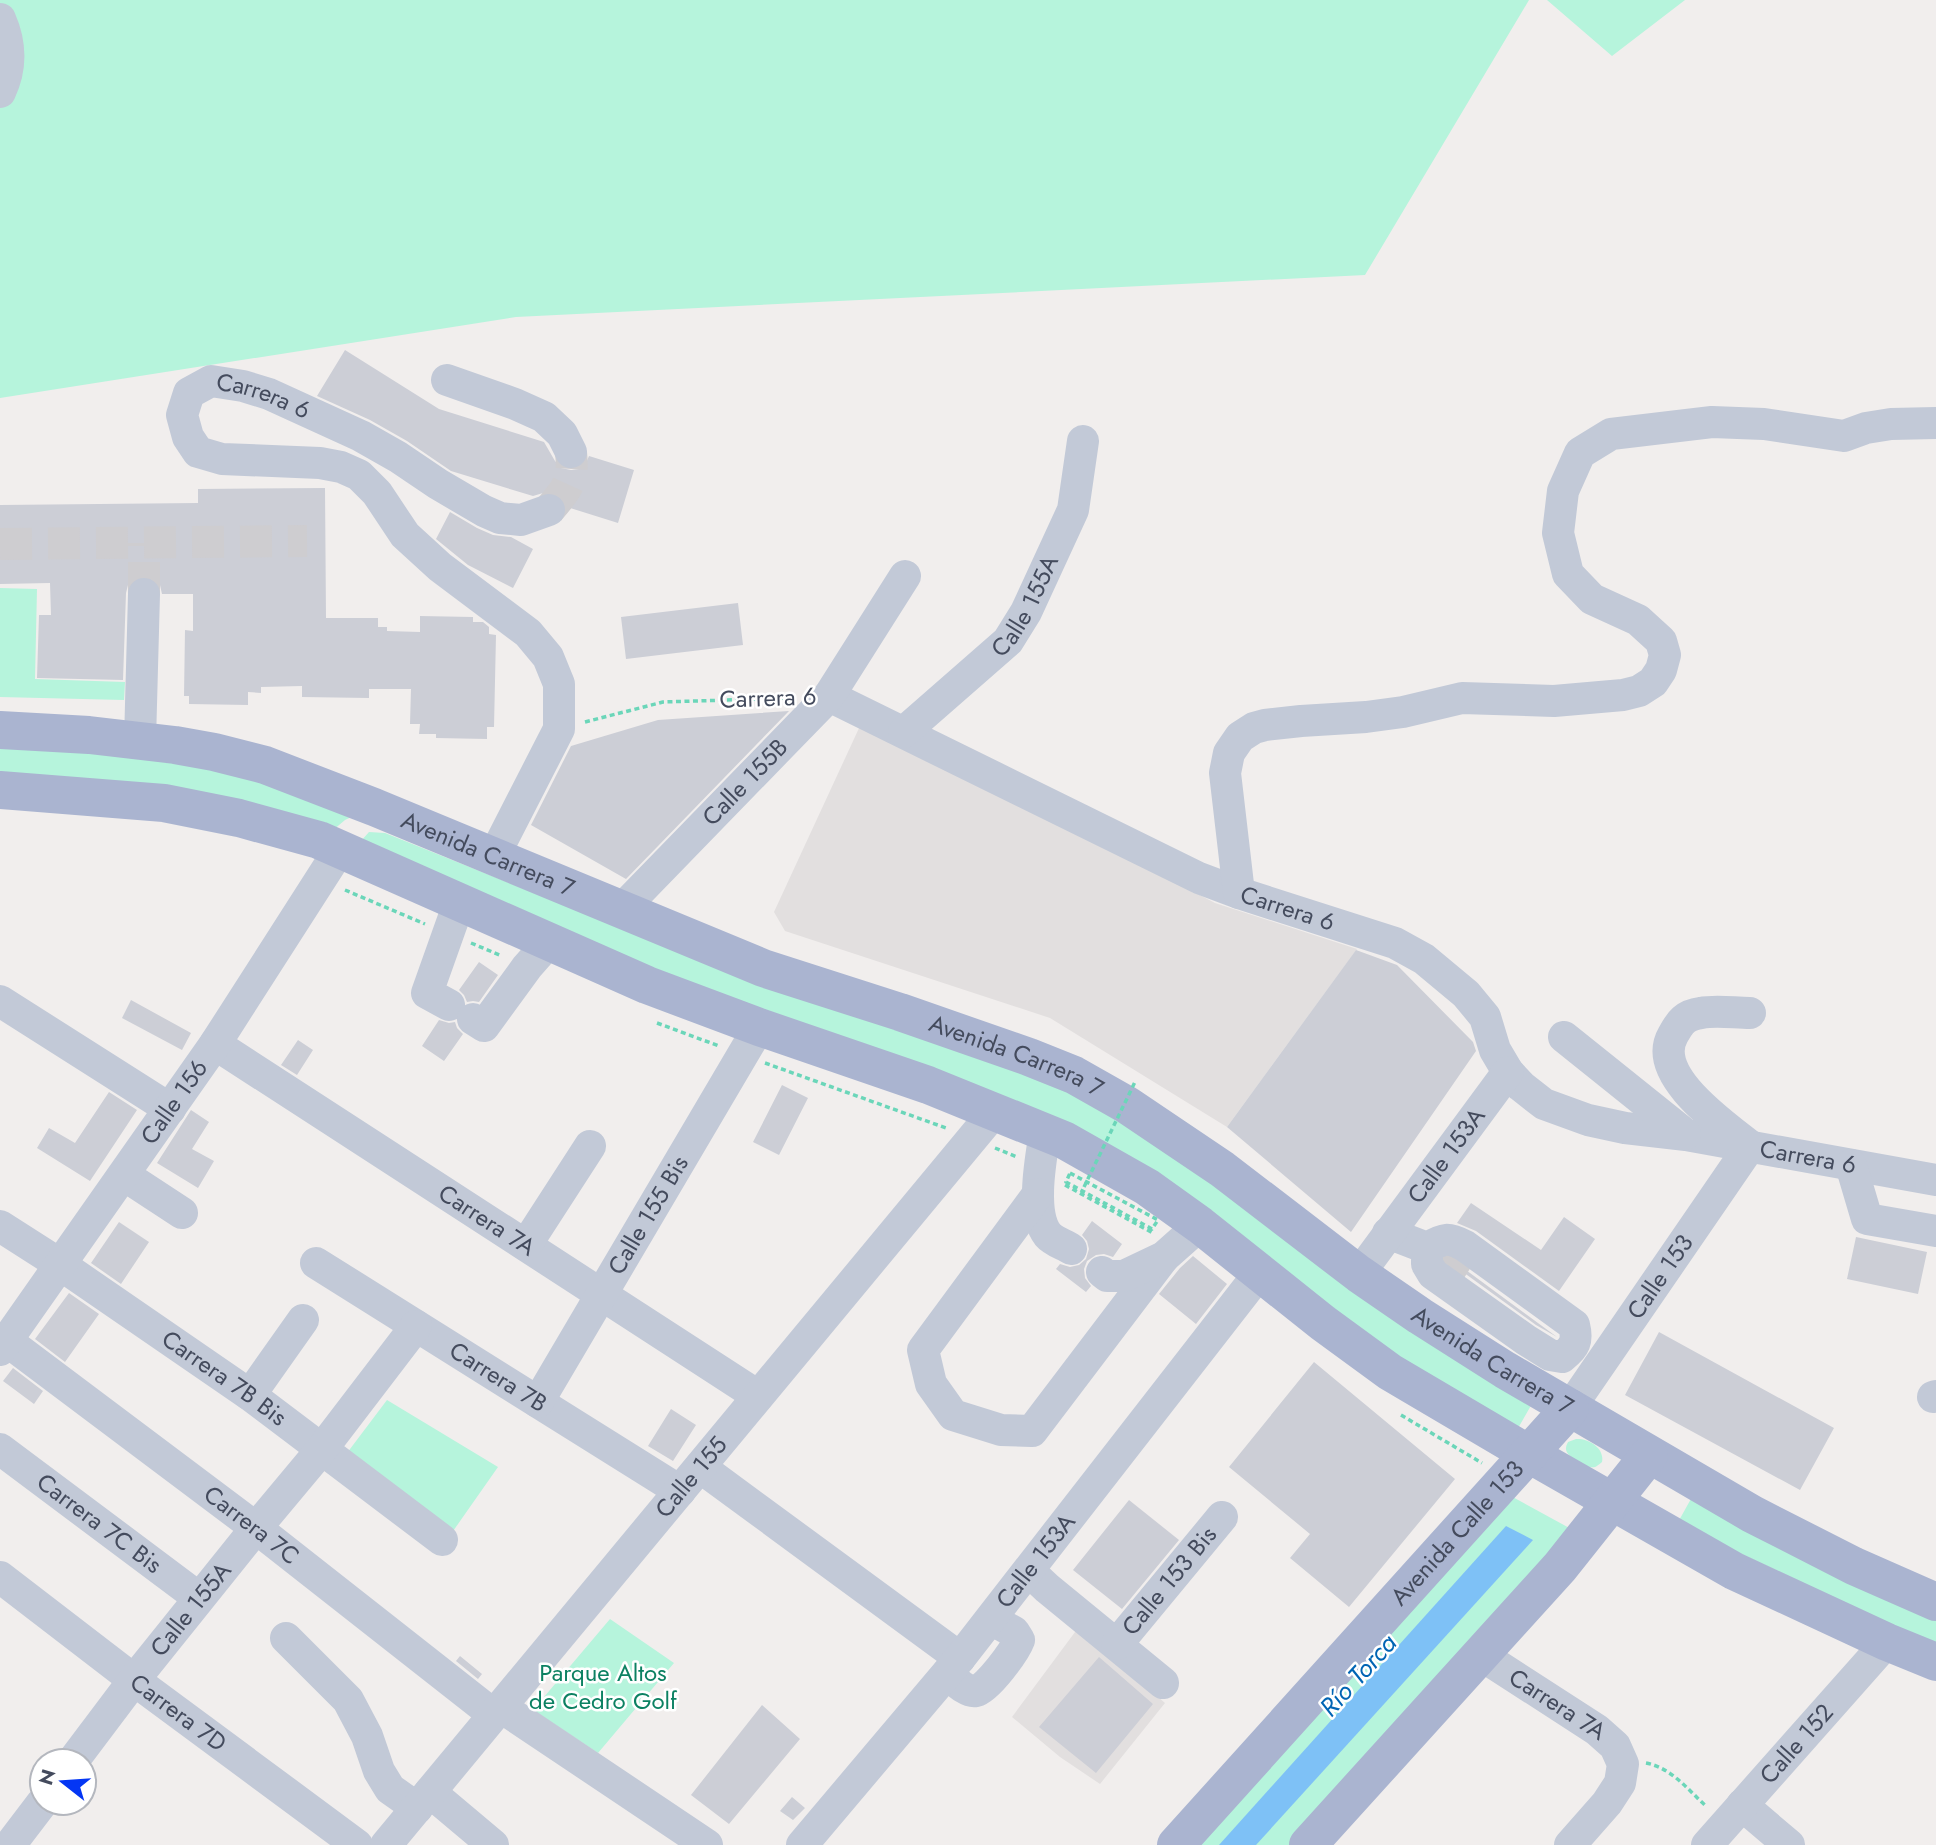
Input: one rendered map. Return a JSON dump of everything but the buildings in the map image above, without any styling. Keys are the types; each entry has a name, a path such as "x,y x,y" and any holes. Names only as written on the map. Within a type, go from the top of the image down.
{"main road":[{"name":"Avenida Carrera 7","path":"0,730 140,741 214,752 265,765 494,856 763,968 900,1012 1074,1075 1127,1105 1222,1169 1359,1274 1420,1316 1531,1332 1570,1408 1752,1514 1854,1566 1932,1597"},
{"path":"0,790 164,803 279,828 340,849 647,985 928,1085 1045,1132 1091,1154 1147,1187 1390,1372 1734,1571 1886,1642 1936,1662"},
{"path":"340,849 349,834 360,826 376,824 459,843"},
{"name":"Avenida Calle 153","path":"1176,1845 1570,1408"},
{"path":"1308,1845 1560,1567 1649,1455"}],"street":[{"path":"0,19 8,37 9,60 0,92"},
{"path":"447,380 544,417 562,435 570,452"},
{"name":"Carrera 6","path":"549,510 521,520 500,518 438,484 361,436 269,394 243,386 211,381 189,393 182,415 188,437 198,452 222,459 320,463 341,467 359,475 377,493 405,535 440,567 528,633 548,656 559,684 559,729"},
{"path":"1239,892 1225,773 1229,753 1240,737 1254,728 1403,712 1462,698 1554,701 1623,695 1639,691 1653,682 1661,670 1665,655 1661,641 1638,620 1592,599 1568,574 1558,533 1563,491 1580,453 1611,434 1712,422 1765,424 1844,436 1866,428 1891,424 1936,423"},
{"name":"Calle 155A","path":"904,733 1008,641 1026,612 1073,510 1083,442"},
{"name":"Calle 155B","path":"621,910 829,696 905,576"},
{"path":"140,741 144,594"},
{"name":"Carrera 6","path":"829,696 1199,878 1395,943 1424,959 1466,994 1485,1017 1495,1050 1508,1072 1544,1104 1588,1120 1625,1128 1686,1135 1936,1180"},
{"path":"494,856 559,729"},
{"name":"Calle 156","path":"3,1346 215,1044 340,849"},
{"path":"459,903 427,993 484,1026 527,967 550,942"},
{"path":"0,1000 170,1109"},
{"path":"1750,1013 1700,1013 1681,1021 1669,1042 1671,1066 1685,1088 1704,1110 1750,1146"},
{"name":"Calle 155 Bis","path":"538,1402 759,1027"},
{"path":"1564,1037 1686,1135"},
{"name":"Carrera 7A","path":"215,1044 758,1396"},
{"name":"Calle 153A","path":"1359,1274 1508,1072"},
{"name":"Calle 155","path":"386,1845 995,1111"},
{"path":"1045,1132 1051,1189 1040,1218 1048,1235 1072,1249"},
{"path":"526,1245 590,1146"},
{"name":"Calle 153","path":"1570,1408 1750,1146"},
{"path":"1851,1166 1867,1219 1936,1231"},
{"path":"124,1175 181,1213"},
{"path":"1051,1189 923,1350 931,1384 953,1415 1001,1430 1032,1431 1157,1245"},
{"path":"1102,1272 1107,1276 1124,1276 1157,1245 1200,1225"},
{"name":"Carrera 7B Bis","path":"0,1226 250,1395 442,1539"},
{"path":"1388,1233 1427,1248 1441,1239 1453,1239 1454,1264 1420,1316"},
{"name":"Carrera 7B","path":"316,1263 680,1491"},
{"path":"1454,1264 1531,1332 1550,1355 1562,1357 1573,1349 1577,1335 1574,1325 1531,1332"},
{"path":"1454,1264 1531,1332"},
{"name":"Calle 153A","path":"802,1845 991,1619 1261,1272"},
{"path":"250,1395 303,1320"},
{"name":"Calle 155A","path":"84,1747 199,1598 322,1449 416,1326"},
{"name":"Carrera 7C","path":"3,1346 256,1528 498,1711 688,1840"},
{"path":"1573,1349 1598,1368"},
{"name":"Carrera 7C Bis","path":"0,1449 199,1598"},
{"path":"700,1467 953,1666"},
{"name":"Calle 153 Bis","path":"1117,1644 1222,1517"},
{"path":"1029,1571 1163,1683"},
{"name":"Carrera 7D","path":"0,1577 357,1845"},
{"path":"286,1638 348,1700 367,1736 379,1771 390,1789 424,1800 493,1845"},
{"name":"Calle 152","path":"1725,1825 1886,1642"},
{"name":"Carrera 7A","path":"1480,1655 1597,1730 1615,1746 1623,1764"},
{"path":"1570,1845 1607,1803 1620,1783 1623,1764"},
{"path":"10,1845 31,1817"},
{"path":"1725,1825 1789,1845"}],"path":[{"name":"Carrera 6","path":"559,729 663,702 829,696"},
{"path":"1083,1189 1135,1082"},
{"path":"1051,1189 1157,1245"},
{"name":"Carrera 7A","path":"1623,1764 1644,1763 1659,1766 1672,1774 1725,1825"}],"shaded area":[{"path":"860,726 1057,820 1215,903 1357,949 1227,1127 1050,1018 785,931 774,912"},
{"path":"1078,1628 1165,1703 1100,1784 1060,1757 1012,1717"}],"green space":[{"path":"0,0 1529,0 1365,275 516,317 0,398"},
{"path":"1547,0 1685,0 1612,56"},
{"path":"0,588 37,589 35,679 125,682 124,700 0,697"},
{"path":"0,745 159,756 246,773 362,812 345,820 332,831 0,775"},
{"path":"369,832 385,833 586,914 1058,1083 1150,1135 1533,1402 1517,1430 1380,1346 1219,1219 361,841"},
{"path":"387,1400 498,1467 451,1534 344,1457"},
{"path":"1576,1439 1595,1445 1601,1452 1602,1462 1590,1467 1571,1457 1566,1446 1568,1442"},
{"path":"1509,1495 1573,1530 1290,1845 1189,1845"},
{"path":"1692,1497 1936,1613 1936,1645 1677,1524"},
{"name":"Parque Altos de Cedro Golf","path":"610,1619 674,1663 598,1753 533,1710"}],"water":[{"path":"1506,1526 1533,1540 1256,1845 1219,1845"}],"tunnel":[{"path":"549,510 568,484 572,471 571,452"},
{"path":"0,544 307,541"},
{"path":"144,543 144,594"},
{"path":"1447,1275 1461,1253"}],"water label":[{"name":"Río Torca","path":"1358,1675"}]}
